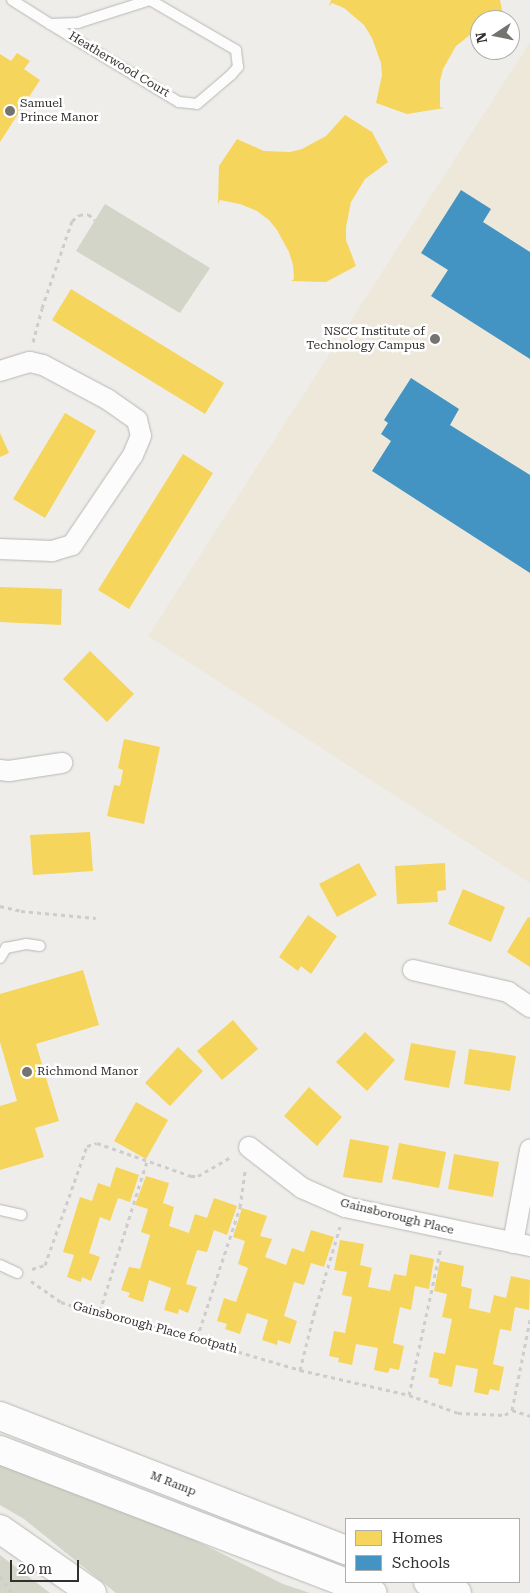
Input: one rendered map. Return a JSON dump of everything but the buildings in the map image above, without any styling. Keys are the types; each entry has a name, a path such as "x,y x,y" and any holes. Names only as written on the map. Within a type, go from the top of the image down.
{"highway":[{"name":"M Ramp","path":"0,1416 345,1550"},
{"path":"0,1450 345,1583"},
{"path":"0,1529 92,1593"},
{"path":"346,1583 372,1593"},
{"path":"431,1583 457,1593"}],"street":[{"path":"0,372 30,362 43,365 107,399 137,420 141,436 133,455 72,545 52,551 0,549"},
{"path":"0,770 9,771 62,763"},
{"path":"413,970 508,992 530,1007"},
{"name":"Gainsborough Place","path":"249,1147 302,1188 345,1207 522,1244"},
{"path":"522,1244 530,1150"}],"lane":[{"name":"Heatherwood Court","path":"12,0 50,24 179,102 198,104 231,76 238,67 236,50 150,0 78,23 50,24"},
{"path":"0,958 6,948 26,944 40,946"},
{"path":"0,1210 21,1215"},
{"path":"0,1265 18,1273"}],"path":[{"path":"30,362 42,308 72,221 79,215 88,214 95,220"},
{"path":"0,906 21,911 96,918"},
{"path":"18,1273 45,1265 87,1146 97,1143 191,1176 198,1176 249,1147"},
{"path":"197,1338 240,1207 249,1147"},
{"path":"100,1310 147,1161"},
{"path":"300,1370 314,1314 336,1242"},
{"path":"409,1396 437,1265"},
{"name":"Gainsborough Place footpath","path":"18,1273 61,1302 79,1308 100,1310 300,1370 409,1396 458,1413 505,1415 512,1410 530,1416"},
{"path":"512,1410 530,1320"},
{"path":"0,1576 12,1593"}],"shaded area":[{"name":"NSCC Institute of Technology Campus","path":"530,42 530,883 148,636"},
{"path":"105,204 210,268 180,313 76,251"},
{"path":"0,1463 162,1524 283,1584 310,1593 116,1593 24,1519 0,1505"},
{"path":"0,1555 50,1593 0,1593"}],"place":[{"name":"Samuel Prince Manor","path":"10,111"},
{"name":"NSCC Institute of Technology Campus","path":"435,339"},
{"name":"Richmond Manor","path":"27,1072"}]}
